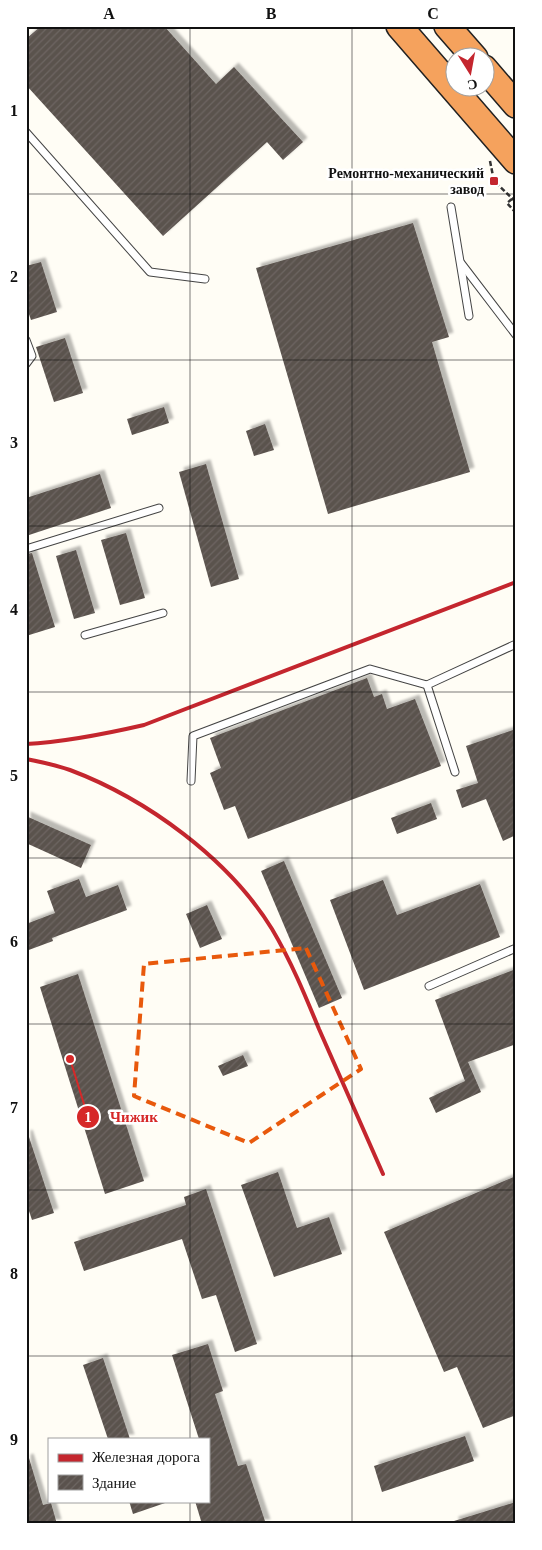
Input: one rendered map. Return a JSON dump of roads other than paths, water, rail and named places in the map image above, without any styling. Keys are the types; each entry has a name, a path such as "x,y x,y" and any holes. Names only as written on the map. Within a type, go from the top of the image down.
{"highway":[{"path":"399,26 516,162"},
{"path":"448,26 467,48"},
{"path":"494,79 516,104"}],"lane":[{"path":"26,132 150,272 206,279"},
{"path":"451,207 469,316"},
{"path":"460,261 513,326 516,335"},
{"path":"26,340 32,356 26,364"},
{"path":"26,549 159,508"},
{"path":"85,635 163,613"},
{"path":"191,781 194,736 370,669 427,685 516,644"},
{"path":"427,685 455,772"},
{"path":"430,986 516,948"}],"railway":[{"path":"26,744 85,737 144,725 516,582"},
{"path":"26,759 70,770 128,797 184,834 233,879 254,903 272,929 285,953 383,1174"}],"place":[{"name":"Ремонтно-механический завод","path":"494,181"},
{"name":"Чижик","path":"70,1059"}]}
